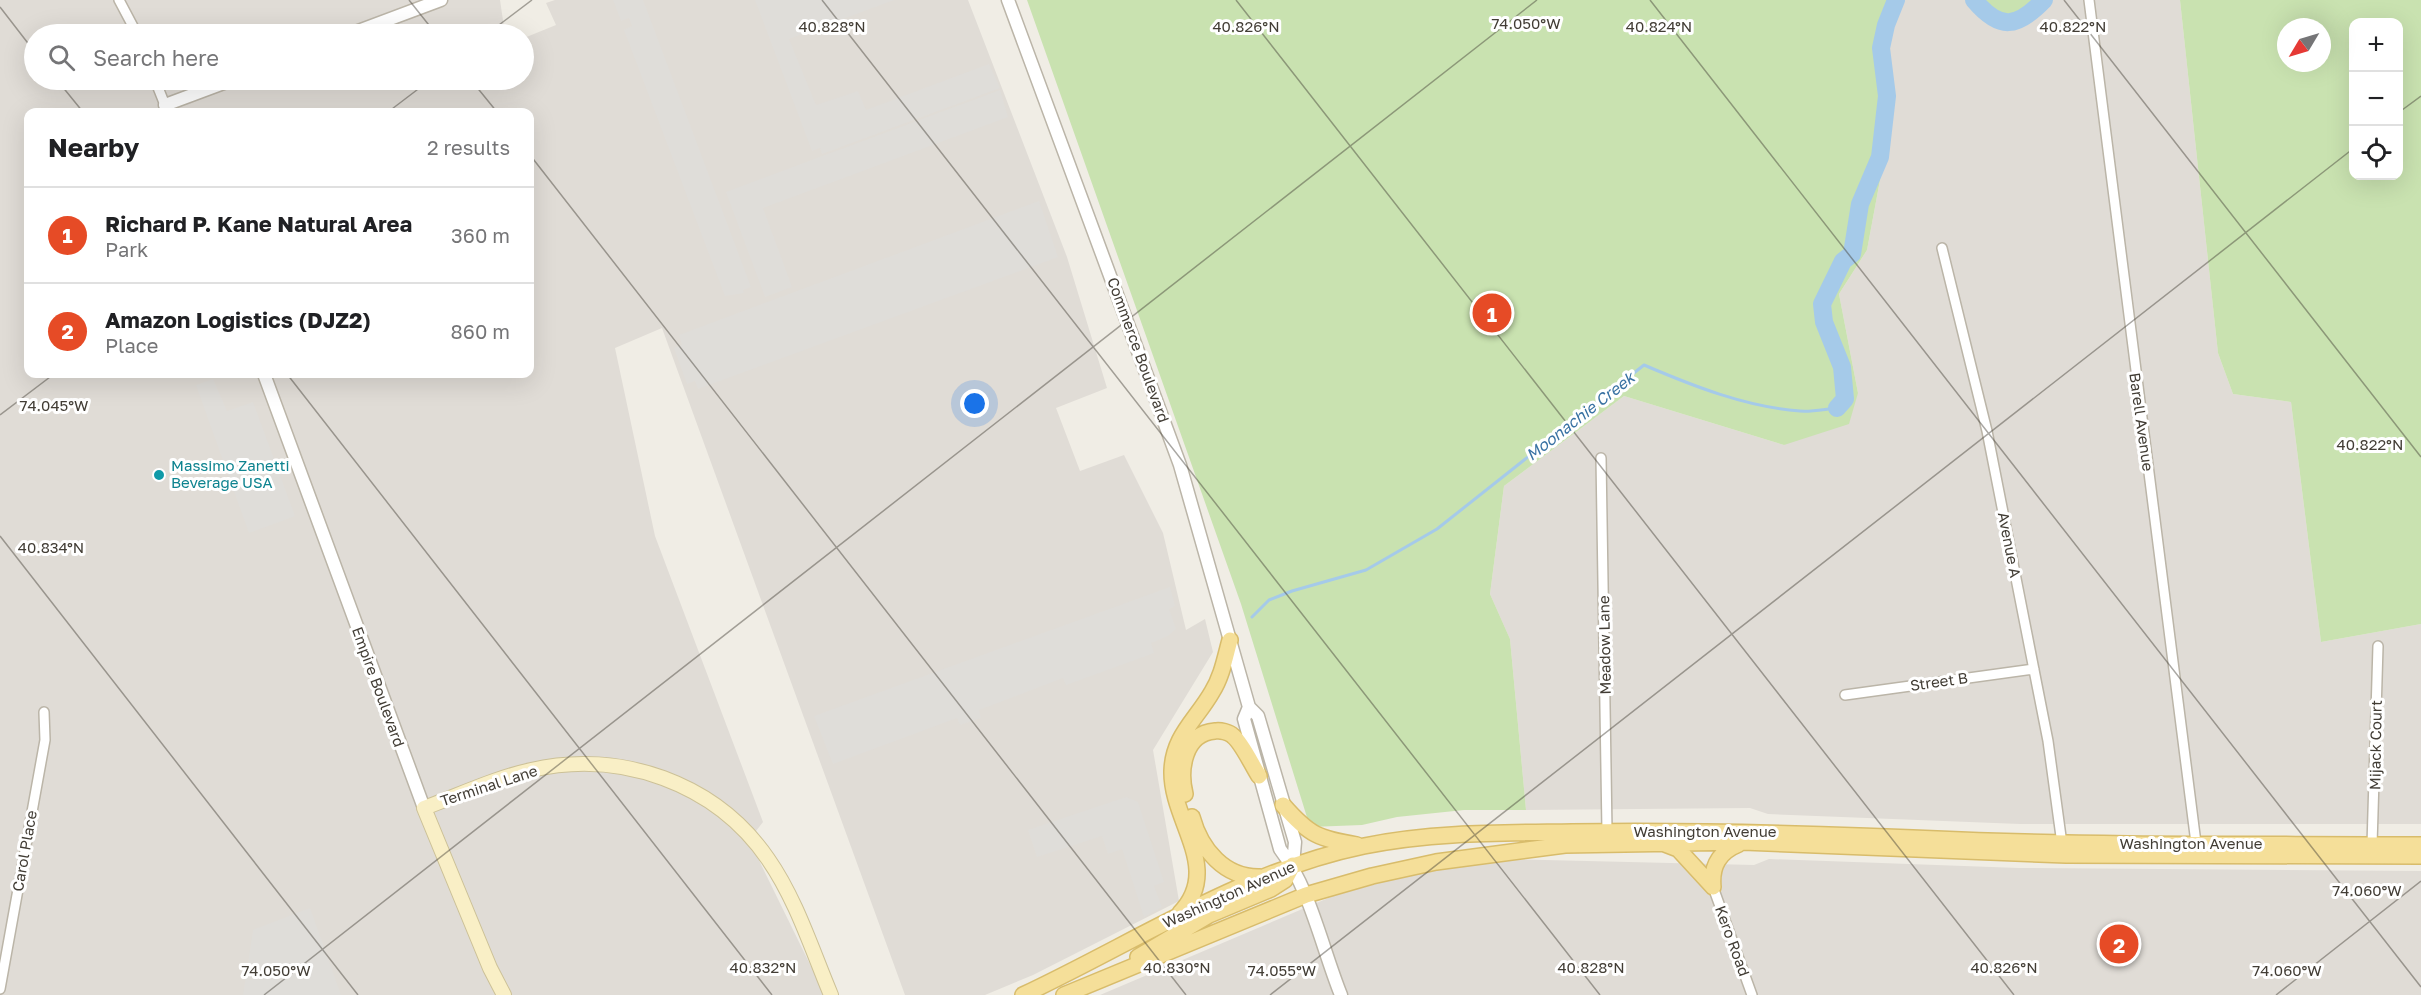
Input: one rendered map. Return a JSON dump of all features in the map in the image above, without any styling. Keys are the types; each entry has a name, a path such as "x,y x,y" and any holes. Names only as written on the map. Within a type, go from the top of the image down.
{"main road":[{"path":"1175,918 1192,898 1198,879 1198,868 1174,789 1174,754 1181,734 1219,678 1230,640"},
{"path":"1259,776 1233,735 1219,730 1206,732 1194,739 1184,756 1182,782 1194,826 1206,849 1224,867 1245,877 1263,877"},
{"name":"Terminal Lane","path":"424,808 514,774 553,766 610,765 654,774 676,782 699,794 729,815 752,837 768,858 790,899 831,995"},
{"path":"1284,805 1299,824 1316,837 1363,846"},
{"name":"Empire Boulevard","path":"424,808 490,968 504,995"},
{"name":"Washington Avenue","path":"1023,995 1175,918 1293,865 1363,846 1429,836 1607,831 1824,833 2062,844 2421,845"},
{"path":"1713,887 1712,874 1718,857 1727,849 1743,842"},
{"name":"Washington Avenue","path":"1064,995 1306,895 1372,876 1497,852 1565,845 1743,842 2066,855 2421,856"},
{"path":"1662,843 1678,849 1713,887"},
{"path":"1102,979 1209,915 1271,889 1285,880 1293,865"}],"street":[{"path":"119,0 132,24"},
{"path":"377,24 441,0"},
{"name":"Commerce Boulevard","path":"1008,0 1180,465 1249,706 1258,717 1295,842 1293,865"},
{"name":"Barell Avenue","path":"2089,0 2123,283 2196,843"},
{"path":"159,90 166,108"},
{"path":"168,108 209,90"},
{"name":"Avenue A","path":"1942,248 1986,425 2048,741 2062,844"},
{"name":"Empire Boulevard","path":"265,378 424,808"},
{"name":"Meadow Lane","path":"1601,458 1607,831"},
{"name":"Mijack Court","path":"2372,844 2378,646"},
{"name":"Street B","path":"1845,695 2034,669"},
{"name":"Commerce Boulevard","path":"1249,706 1244,719 1259,776 1280,849 1293,865"},
{"name":"Carol Place","path":"0,989 45,740 44,712"},
{"path":"1293,865 1306,895 1323,951 1341,995"},
{"name":"Kero Road","path":"1713,887 1752,995"}],"shaded area":[{"path":"0,0 500,0 504,24 24,24 24,90 534,90 534,34 556,25 546,3 555,0 968,0 1067,257 1107,388 1056,408 1080,471 1124,455 1163,533 1186,630 1205,619 1213,652 1153,750 1179,901 1033,975 985,995 905,995 662,328 615,348 655,536 763,822 749,840 825,995 0,995"},
{"path":"613,0 643,0 751,287 743,290 744,293 725,296 624,30 632,26 629,18 621,21"},
{"path":"755,0 894,0 789,39 816,105 858,91 866,110 989,64 1000,88 822,154 820,148 812,151"},
{"path":"1892,0 2180,0 2218,353 2233,394 2291,402 2321,642 2421,624 2421,824 2020,824 1768,814 1750,808 1526,810 1510,639 1490,594 1504,486 1624,396 1784,445 1858,393 1839,294 1867,250 1888,137 1876,26"},
{"path":"1000,90 1008,117 763,208 792,287 765,297 726,192"},
{"path":"1039,201 1058,257 698,389 695,381 687,384 674,348 682,345 679,335"},
{"path":"213,379 227,411 253,402 295,516 249,533 196,385"},
{"path":"1170,587 1175,606 1169,609 1176,629 1168,636 1151,643 1154,653 1066,685 1063,678 979,710 981,718 960,725 957,718 833,764 814,716"},
{"path":"1126,797 1138,802 1164,882 1154,886 1162,907 1144,917 1122,849 1108,854 1102,836 1037,857 1028,830"},
{"path":"1508,859 1754,865 1769,859 2019,868 2421,871 2421,995 1100,995 1333,896 1416,872"},
{"path":"310,908 341,995 243,995 253,930"}],"green space":[{"path":"1027,0 1896,0 1886,25 1881,48 1887,96 1888,137 1867,250 1839,294 1858,393 1849,424 1784,445 1624,396 1504,486 1490,594 1510,639 1526,810 1464,810 1397,817 1362,825 1310,827 1241,604"},
{"path":"1974,0 2044,0 2025,16 2009,22 1992,17"},
{"path":"2180,0 2421,0 2421,624 2321,642 2291,402 2233,394 2218,353"}],"waterway":[{"name":"Moonachie Creek","path":"1837,408 1845,399 1842,367 1824,322 1822,304 1843,261 1852,254 1860,204 1880,157 1887,96 1881,48 1886,25 1896,0"},
{"name":"Moonachie Creek","path":"1974,0 1992,17 2009,22 2025,16 2044,0"},
{"name":"Moonachie Creek","path":"1252,617 1269,600 1292,591 1366,570 1437,529 1644,365 1701,388 1760,405 1805,411 1837,408"}],"place":[{"name":"Richard P. Kane Natural Area","path":"1492,313"},
{"name":"Massimo Zanetti Beverage USA","path":"159,475"},
{"name":"Amazon Logistics (DJZ2)","path":"2119,944"}]}
